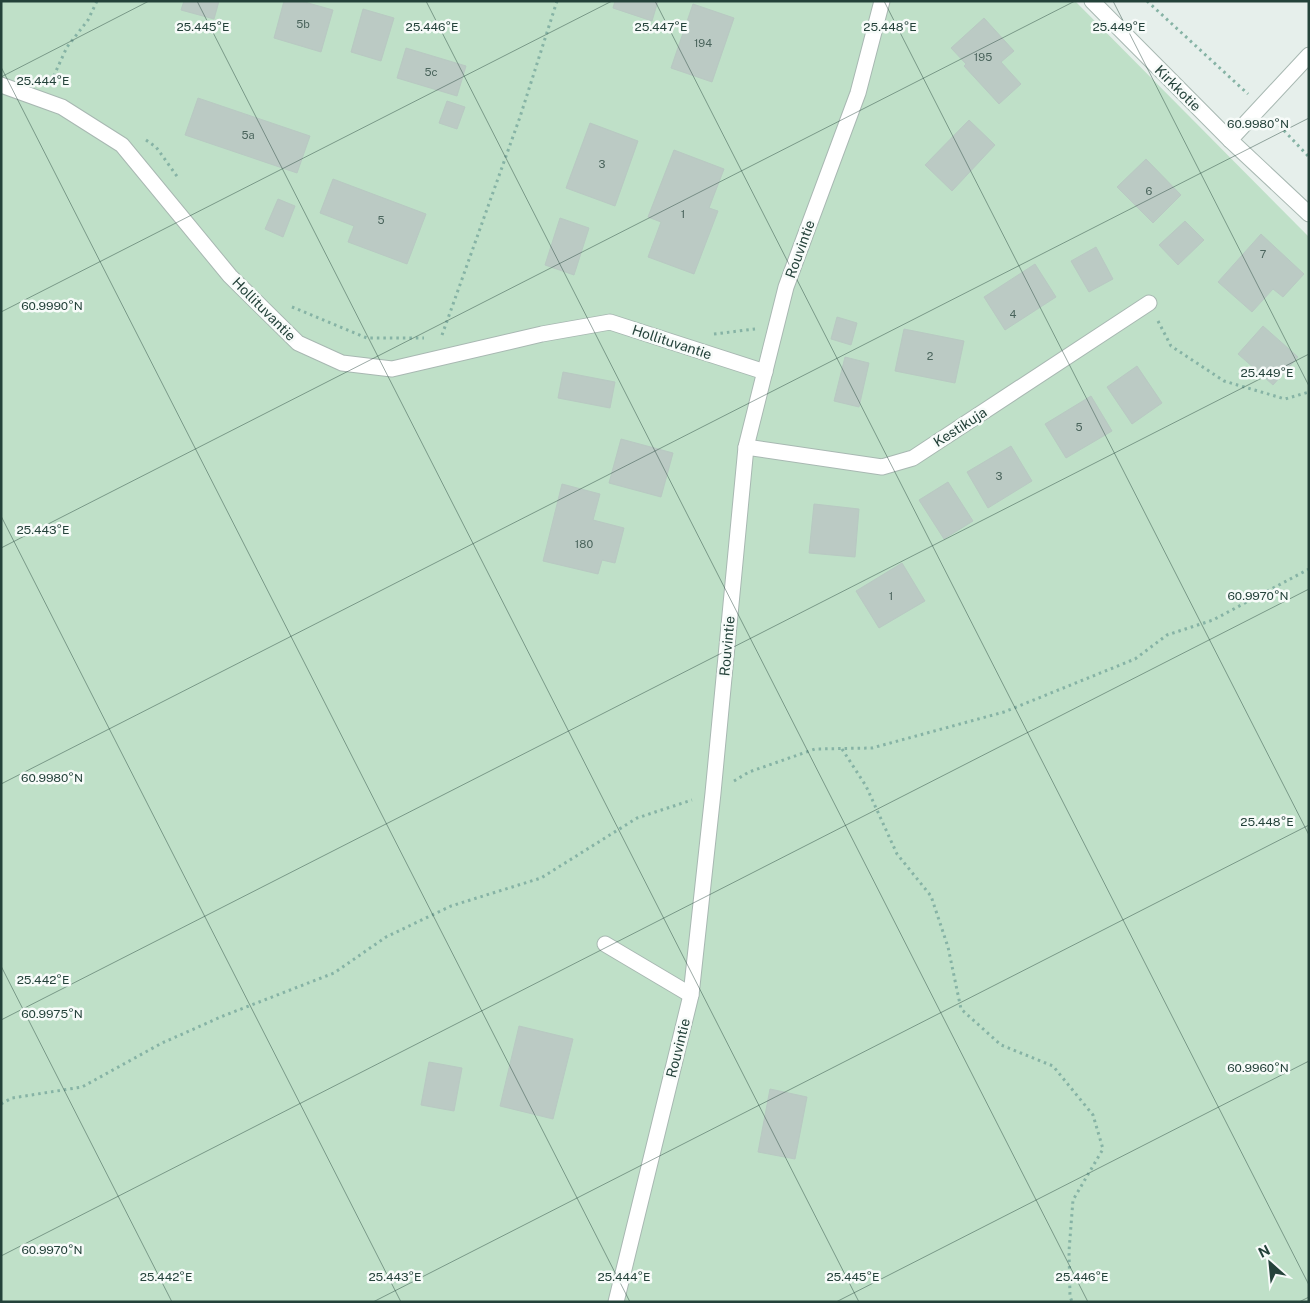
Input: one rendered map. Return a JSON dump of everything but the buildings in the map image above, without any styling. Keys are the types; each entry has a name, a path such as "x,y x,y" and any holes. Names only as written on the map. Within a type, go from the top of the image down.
{"street":[{"name":"Rouvintie","path":"616,1302 691,995 714,793 746,447 786,287 858,93 882,1"},
{"name":"Kirkkotie","path":"1092,1 1230,140 1309,214"},
{"path":"1230,140 1309,55"},
{"name":"Hollituvantie","path":"1,85 62,107 122,145 237,283 298,343 342,362 392,369 542,334 610,322 765,372"},
{"name":"Kestikuja","path":"746,447 882,468 913,458 1149,303"},
{"path":"606,944 691,995"}],"path":[{"path":"59,86 51,83 67,47 88,20 97,1"},
{"path":"442,335 520,117 557,1"},
{"path":"1147,1 1262,107 1309,157"},
{"path":"140,136 156,147 184,186"},
{"path":"1149,303 1171,346 1224,381 1286,399 1309,392"},
{"path":"290,306 367,338 428,338"},
{"path":"710,334 776,326"},
{"path":"435,336 452,332"},
{"path":"749,772 815,749 872,748 1004,712 1135,660 1167,635 1213,620 1309,569"},
{"path":"842,749 866,786 896,854 931,896 948,947 961,1009 1001,1045 1053,1066 1093,1115 1103,1149 1073,1200 1069,1251 1070,1296 1072,1302"},
{"path":"1,1104 12,1098 82,1087 162,1043 223,1016 334,973 386,937 452,906 540,878 637,818 714,793"}],"green space":[{"path":"1,1 1075,1 1309,237 1309,1302 1,1302"}]}
